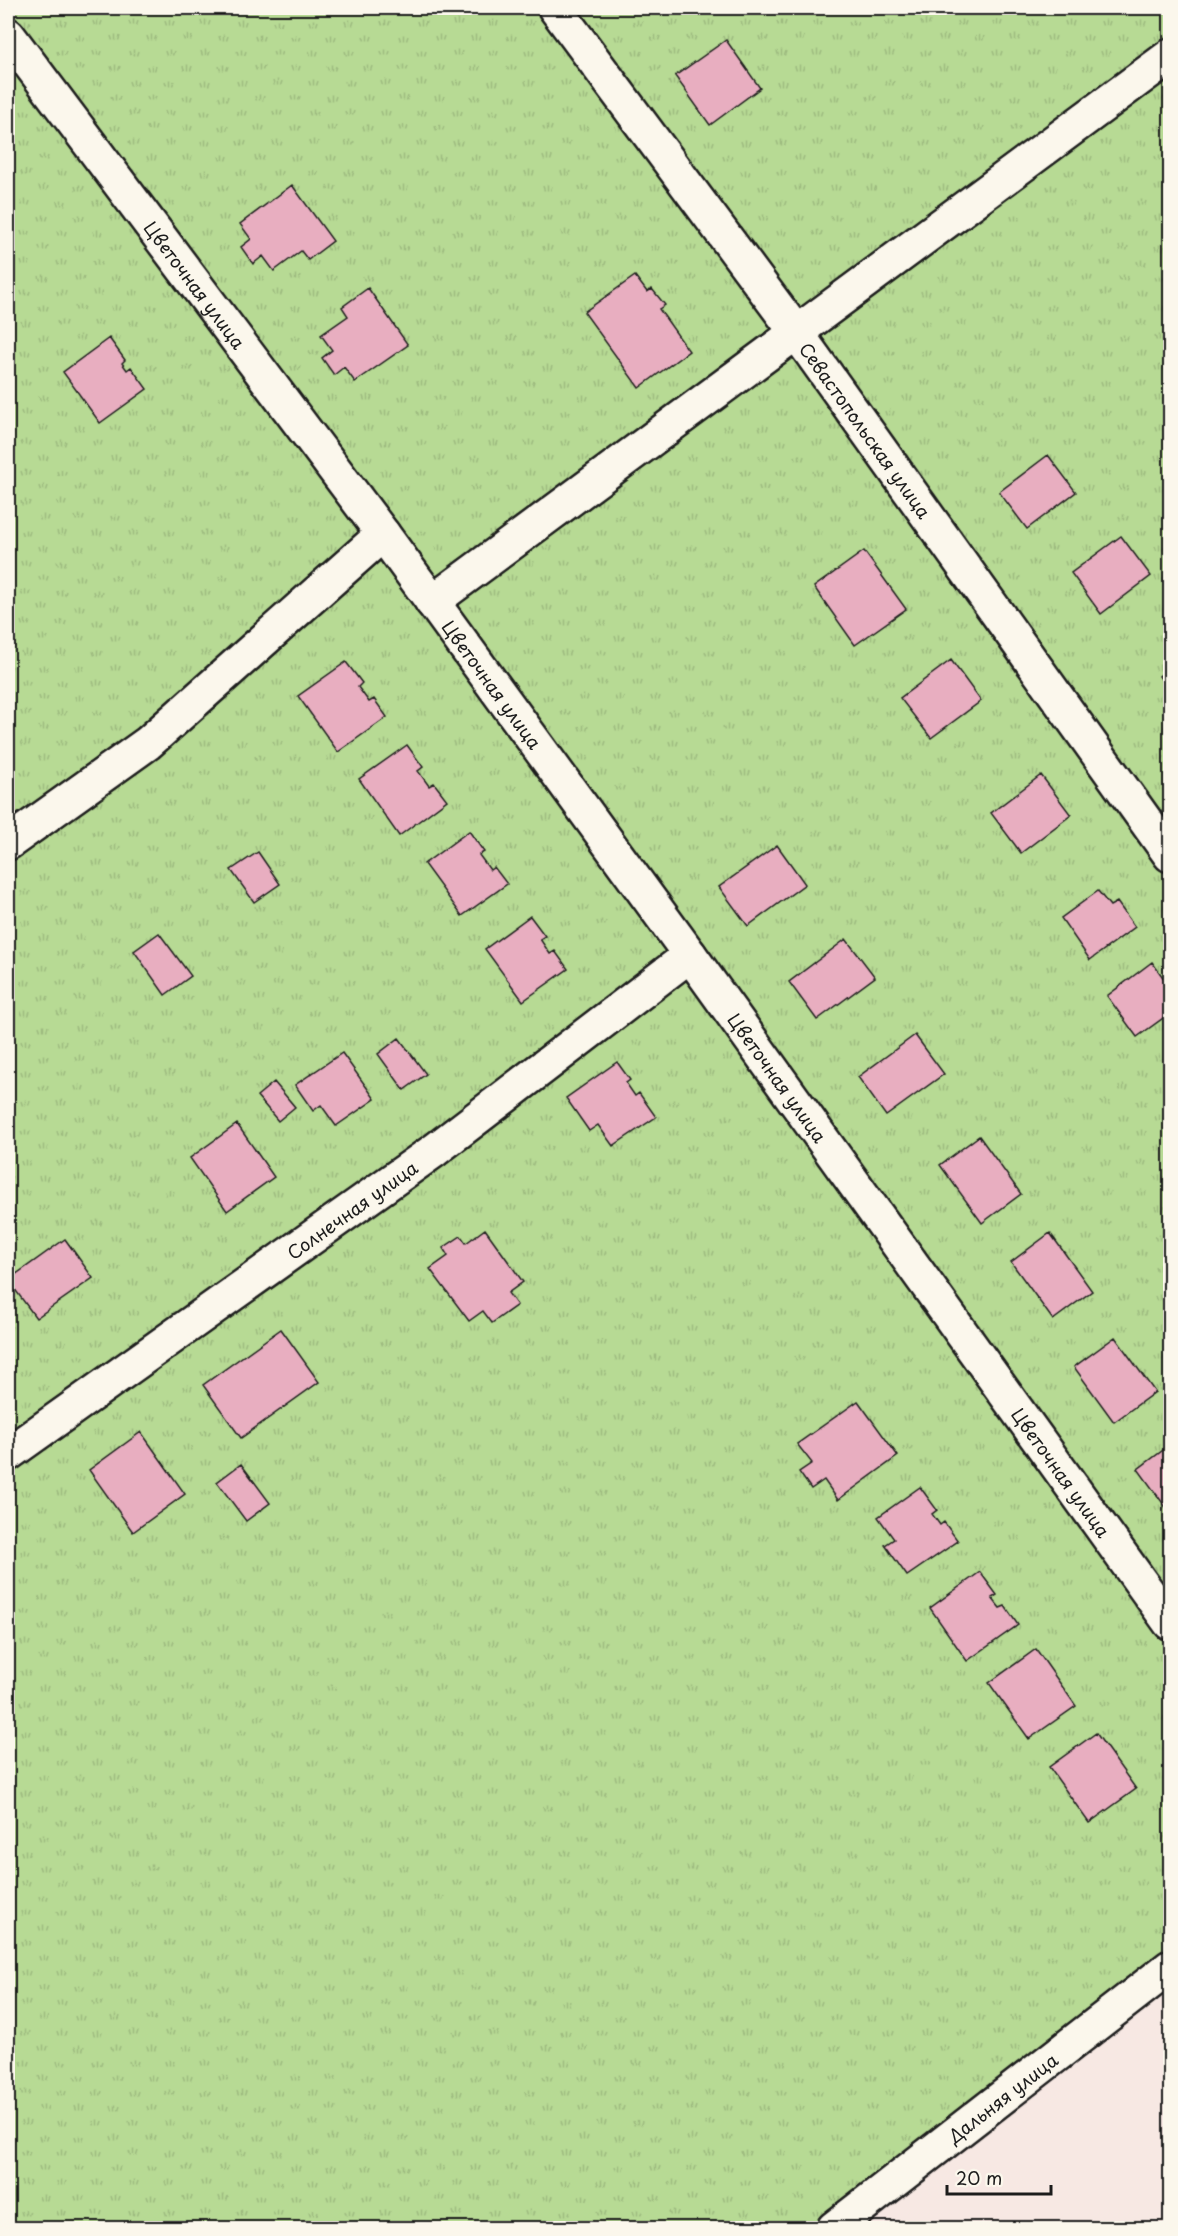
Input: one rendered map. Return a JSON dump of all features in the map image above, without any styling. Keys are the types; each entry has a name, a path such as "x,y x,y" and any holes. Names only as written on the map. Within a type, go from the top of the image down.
{"street":[{"name":"Севастопольская улица","path":"555,8 796,332 1170,855"},
{"name":"Цветочная улица","path":"8,35 383,534 690,955 1170,1623"},
{"path":"432,602 1170,56"},
{"path":"8,843 148,743 383,534"},
{"name":"Солнечная улица","path":"8,1454 435,1150 690,955"},
{"name":"Дальняя улица","path":"855,2222 1170,1967"}],"green space":[{"path":"8,8 1170,8 1170,1964 834,2228 8,2228"}],"building":[{"path":"726,40 760,88 710,125 675,76"},
{"path":"292,185 333,241 308,260 301,251 274,271 263,256 253,264 241,247 251,239 240,224"},
{"path":"635,276 647,292 652,289 665,305 659,309 689,351 639,388 584,312"},
{"path":"368,288 408,345 355,382 344,367 334,375 322,358 332,350 321,335 348,316 342,307"},
{"path":"109,338 125,360 122,363 127,370 131,367 147,389 100,423 63,372"},
{"path":"1048,455 1076,492 1027,529 999,492"},
{"path":"1121,536 1151,576 1101,614 1071,573"},
{"path":"864,551 906,609 855,645 814,587"},
{"path":"951,660 981,701 931,738 900,698"},
{"path":"346,662 362,683 358,687 369,702 374,699 387,717 338,752 298,696"},
{"path":"1170,668 1170,692 1159,676"},
{"path":"407,745 423,767 418,771 429,786 434,783 447,800 399,836 359,779"},
{"path":"1041,775 1071,815 1021,853 991,813"},
{"path":"469,831 484,852 479,855 490,870 494,867 507,884 462,916 424,864"},
{"path":"777,845 805,884 748,926 719,887"},
{"path":"258,852 280,884 254,902 231,870"},
{"path":"1098,891 1110,906 1117,902 1135,927 1090,960 1061,918"},
{"path":"530,916 545,936 540,939 550,954 555,951 568,969 523,1001 485,949"},
{"path":"159,933 191,976 165,995 134,951"},
{"path":"846,939 875,977 817,1020 789,982"},
{"path":"1152,962 1170,987 1170,1013 1137,1037 1107,996"},
{"path":"915,1035 944,1074 886,1116 858,1077"},
{"path":"399,1038 426,1074 404,1090 378,1054"},
{"path":"342,1053 375,1099 336,1126 321,1105 313,1111 295,1085"},
{"path":"617,1062 630,1080 626,1083 635,1096 639,1093 656,1117 613,1146 598,1125 589,1131 566,1098"},
{"path":"274,1082 295,1107 278,1121 257,1096"},
{"path":"237,1124 274,1177 227,1211 190,1158"},
{"path":"979,1136 1021,1194 982,1223 940,1165"},
{"path":"485,1229 523,1282 508,1293 517,1305 492,1323 483,1311 469,1321 430,1269 448,1256 443,1248 461,1236 466,1243"},
{"path":"1050,1233 1092,1291 1053,1320 1011,1262"},
{"path":"65,1239 93,1278 36,1318 8,1280"},
{"path":"281,1329 319,1382 241,1438 203,1385"},
{"path":"1115,1337 1155,1392 1114,1422 1074,1367"},
{"path":"858,1401 898,1456 838,1500 824,1480 811,1489 799,1472 812,1463 797,1444"},
{"path":"141,1432 185,1494 133,1532 89,1470"},
{"path":"1170,1445 1170,1513 1138,1469"},
{"path":"241,1464 270,1503 246,1521 217,1482"},
{"path":"920,1487 937,1510 932,1514 940,1525 944,1522 958,1541 907,1576 885,1545 894,1539 878,1517"},
{"path":"980,1572 997,1595 992,1598 1000,1608 1005,1606 1018,1625 967,1661 930,1608"},
{"path":"1036,1649 1076,1706 1029,1739 989,1683"},
{"path":"1096,1733 1136,1789 1089,1823 1049,1767"}]}
